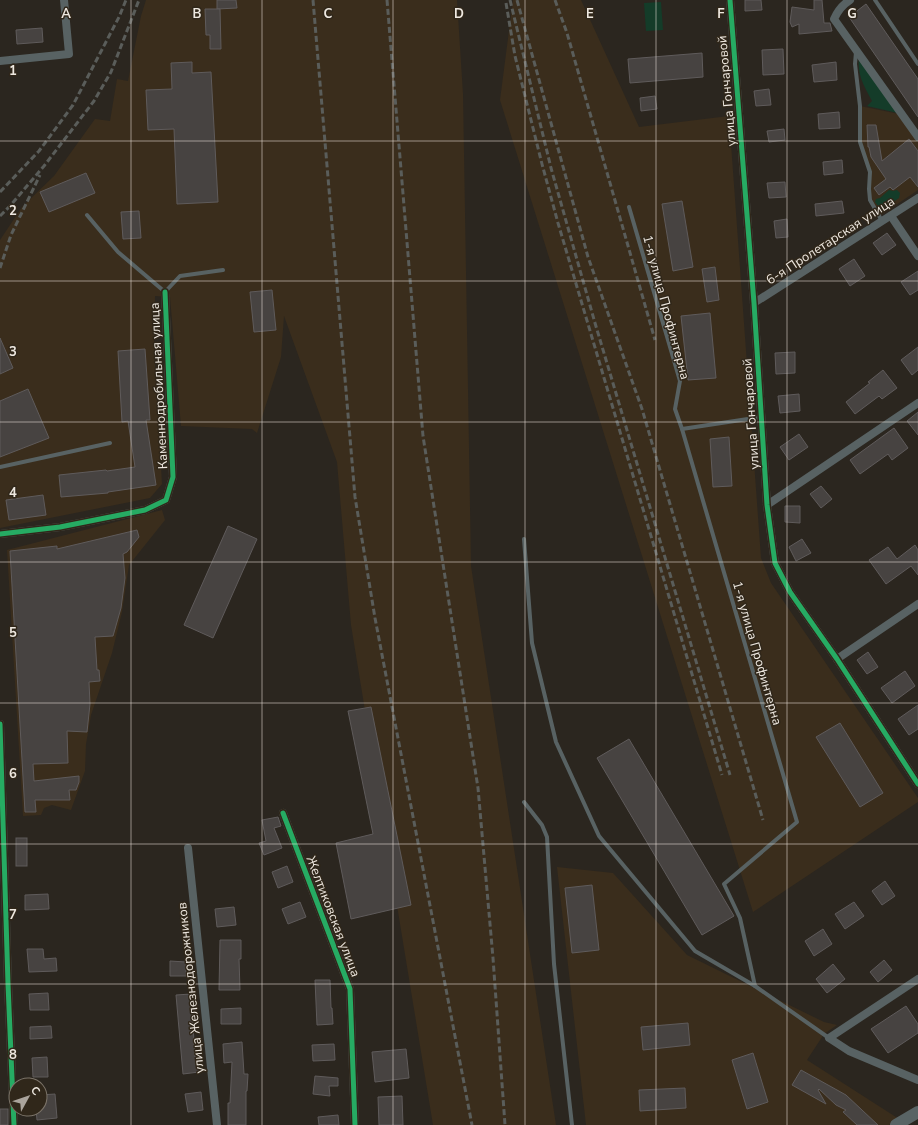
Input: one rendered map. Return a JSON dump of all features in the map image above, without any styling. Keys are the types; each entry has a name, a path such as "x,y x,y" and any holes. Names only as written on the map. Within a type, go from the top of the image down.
{"main road":[{"path":"896,1125 918,1112"}],"street":[{"path":"0,61 69,54 64,0"},
{"name":"улица Гончаровой","path":"730,0 754,303 767,504 775,563 790,592 837,660 918,784"},
{"path":"850,0 842,5 834,19 917,133"},
{"name":"6-я Пролетарская улица","path":"754,303 918,198"},
{"path":"891,216 918,256"},
{"name":"Каменнодробильная улица","path":"0,534 60,527 146,510 166,500 173,477 165,292"},
{"path":"767,504 918,403"},
{"path":"837,660 918,604"},
{"path":"0,724 14,1125"},
{"name":"Желтиковская улица","path":"283,813 350,989 355,1125"},
{"name":"улица Железнодорожников","path":"188,848 217,1125"},
{"path":"918,979 829,1038 849,1051 918,1080"}],"lane":[{"path":"875,0 918,64"},
{"path":"857,49 855,64 860,106 860,142 870,172 870,200 882,221"},
{"name":"1-я улица Профинтерна","path":"629,207 680,381 675,409 797,822 724,884 740,918 755,986"},
{"path":"87,215 118,252 165,292 180,276 223,270"},
{"path":"682,429 761,417"},
{"path":"0,467 110,443"},
{"path":"524,539 532,643 556,742 598,836 695,951 755,986 829,1038"},
{"path":"524,802 542,825 547,836 554,964 572,1125"}],"shaded area":[{"path":"146,0 457,0 463,94 471,566 556,1125 433,1125 351,625 337,462 284,316 281,357 257,433 252,429 181,426 170,297 155,296 154,347 162,484 150,498 0,528 0,240 22,207 54,176 95,119 110,121 117,79 128,81 141,16"},
{"path":"513,0 581,0 639,127 729,116 761,558 771,583 918,798 918,802 753,912 500,100"},
{"path":"860,106 899,114 918,142 918,190 881,215 870,200 870,172 860,142"},
{"path":"162,510 165,520 129,565 122,612 112,653 91,715 86,744 85,771 71,810 52,805 44,808 41,815 23,816 7,550"},
{"path":"557,867 613,873 687,955 824,1022 837,1025 824,1034 807,1060 899,1119 889,1125 586,1125"}],"green space":[{"path":"661,2 663,30 646,31 644,3"},
{"path":"859,56 898,113 867,106 872,101 863,84 860,74"},
{"path":"889,190 897,190 900,193 899,198 881,210 875,202 876,199 880,198"}],"building":[{"path":"217,0 236,0 237,8 217,9"},
{"path":"745,0 761,0 762,10 745,11"},
{"path":"814,0 822,0 824,23 830,23 832,31 799,34 799,24 792,27 790,22 792,7 814,10"},
{"path":"866,4 918,79 918,117 849,17"},
{"path":"205,9 220,9 221,49 210,49 210,35 206,35"},
{"path":"42,28 43,42 17,44 16,30"},
{"path":"783,49 784,74 763,75 762,50"},
{"path":"702,53 703,77 630,83 628,59"},
{"path":"192,62 192,73 211,72 218,202 177,204 174,129 148,130 146,90 172,89 171,63"},
{"path":"836,62 837,80 814,82 812,65"},
{"path":"769,89 771,105 756,106 754,91"},
{"path":"655,96 657,109 641,111 640,98"},
{"path":"839,112 840,128 819,129 818,114"},
{"path":"867,125 876,125 882,161 909,139 918,151 918,187 910,177 893,190 890,187 879,195 874,188 886,179 871,157 868,147"},
{"path":"784,129 785,140 769,142 767,131"},
{"path":"842,160 843,173 824,175 823,162"},
{"path":"86,173 95,193 49,212 40,192"},
{"path":"785,182 786,197 769,198 767,183"},
{"path":"682,201 693,267 673,271 662,204"},
{"path":"842,201 844,213 816,216 815,204"},
{"path":"139,211 141,238 123,239 121,212"},
{"path":"787,219 788,237 776,238 774,221"},
{"path":"887,233 896,245 882,255 873,243"},
{"path":"854,259 865,276 850,286 839,269"},
{"path":"715,267 719,300 707,302 702,269"},
{"path":"918,271 918,290 910,295 901,282"},
{"path":"272,290 276,330 254,332 250,292"},
{"path":"710,313 716,378 688,380 681,316"},
{"path":"0,338 13,368 0,374"},
{"path":"918,347 918,370 912,375 901,360"},
{"path":"145,349 150,420 146,420 156,485 108,493 61,497 59,475 135,467 128,421 122,422 118,351"},
{"path":"795,352 795,373 776,374 775,353"},
{"path":"883,370 897,388 882,399 879,396 855,414 846,402 870,383 868,382"},
{"path":"28,389 49,438 0,457 0,401"},
{"path":"799,394 800,411 780,413 778,396"},
{"path":"918,412 918,435 907,421"},
{"path":"894,428 908,448 892,460 888,454 860,474 850,460"},
{"path":"799,434 808,447 789,460 780,447"},
{"path":"729,437 732,486 713,487 710,439"},
{"path":"821,486 832,499 821,508 810,494"},
{"path":"43,495 46,515 9,520 6,500"},
{"path":"785,506 800,506 800,523 785,522"},
{"path":"228,526 257,539 213,638 184,625"},
{"path":"137,530 139,537 127,552 123,554 125,578 121,608 113,636 95,637 97,670 99,670 100,681 89,682 90,704 87,732 67,731 68,763 33,764 34,781 79,776 79,782 76,790 69,790 70,800 35,800 36,812 25,812 10,551 57,546 57,549"},
{"path":"802,539 811,553 796,561 789,547"},
{"path":"915,545 918,550 918,575 911,566 886,584 869,560 888,547 897,559"},
{"path":"868,652 878,667 867,674 857,660"},
{"path":"905,671 915,686 892,703 881,688"},
{"path":"918,705 918,729 909,735 898,719"},
{"path":"371,707 411,905 351,919 336,843 373,834 348,711"},
{"path":"840,723 883,793 860,807 816,737"},
{"path":"629,739 734,916 702,935 597,758"},
{"path":"278,817 281,826 274,828 282,848 264,855 259,843 266,841 262,820"},
{"path":"16,838 27,838 27,866 16,866"},
{"path":"287,866 293,882 278,888 272,872"},
{"path":"885,881 895,896 882,905 872,891"},
{"path":"592,885 599,950 572,953 565,888"},
{"path":"48,894 49,909 25,910 25,895"},
{"path":"300,902 306,917 288,924 282,909"},
{"path":"854,902 864,916 845,929 835,914"},
{"path":"234,907 236,925 217,927 215,909"},
{"path":"823,929 832,944 814,956 805,941"},
{"path":"220,940 241,940 241,959 239,959 240,990 219,990"},
{"path":"27,949 43,949 44,959 56,958 57,971 29,972"},
{"path":"884,960 892,970 878,982 870,972"},
{"path":"170,961 186,962 186,976 170,976"},
{"path":"833,964 845,979 827,993 816,979"},
{"path":"315,980 330,980 333,1024 317,1025"},
{"path":"48,993 49,1010 30,1010 29,994"},
{"path":"191,994 195,1057 197,1057 199,1072 183,1074 176,995"},
{"path":"906,1006 918,1024 918,1033 888,1053 871,1029"},
{"path":"241,1008 241,1024 221,1024 221,1009"},
{"path":"688,1023 690,1045 643,1050 641,1027"},
{"path":"51,1026 52,1038 30,1039 30,1027"},
{"path":"242,1042 244,1074 248,1074 246,1091 246,1125 228,1125 228,1103 230,1103 232,1062 224,1063 223,1044"},
{"path":"334,1044 335,1060 313,1061 312,1045"},
{"path":"406,1049 409,1078 375,1082 372,1052"},
{"path":"753,1053 768,1102 747,1109 732,1060"},
{"path":"47,1057 48,1077 33,1077 32,1058"},
{"path":"801,1070 846,1095 878,1125 857,1125 843,1112 846,1110 836,1105 819,1089 818,1090 826,1104 792,1085"},
{"path":"315,1076 338,1078 338,1086 329,1086 330,1096 313,1094"},
{"path":"685,1088 686,1108 640,1111 639,1090"},
{"path":"201,1092 203,1110 188,1112 185,1094"},
{"path":"48,1094 55,1094 57,1118 37,1120 37,1117 48,1117"},
{"path":"402,1096 403,1125 379,1125 378,1097"},
{"path":"0,1109 8,1109 8,1125 0,1125"},
{"path":"338,1115 339,1125 319,1125 318,1117"}],"railway":[{"path":"0,192 39,151 73,105 119,17 126,0"},
{"path":"0,216 44,166 94,101 111,72 139,0"},
{"path":"313,0 355,497 375,618 472,1125"},
{"path":"387,0 423,436 478,788 493,958 505,1125"},
{"path":"510,0 551,168 595,323 730,775"},
{"path":"517,0 588,257 642,409 763,820"},
{"path":"555,0 567,33 655,340"},
{"path":"506,3 515,56 558,223 722,775"},
{"path":"0,268 11,235 40,175"}],"cycle path":[{"path":"730,0 754,303 767,505 775,563 790,592 837,659 918,784"},
{"path":"0,534 60,527 145,510 166,500 173,477 165,292"},
{"path":"0,724 14,1125"},
{"path":"283,813 350,989 355,1125"}]}
